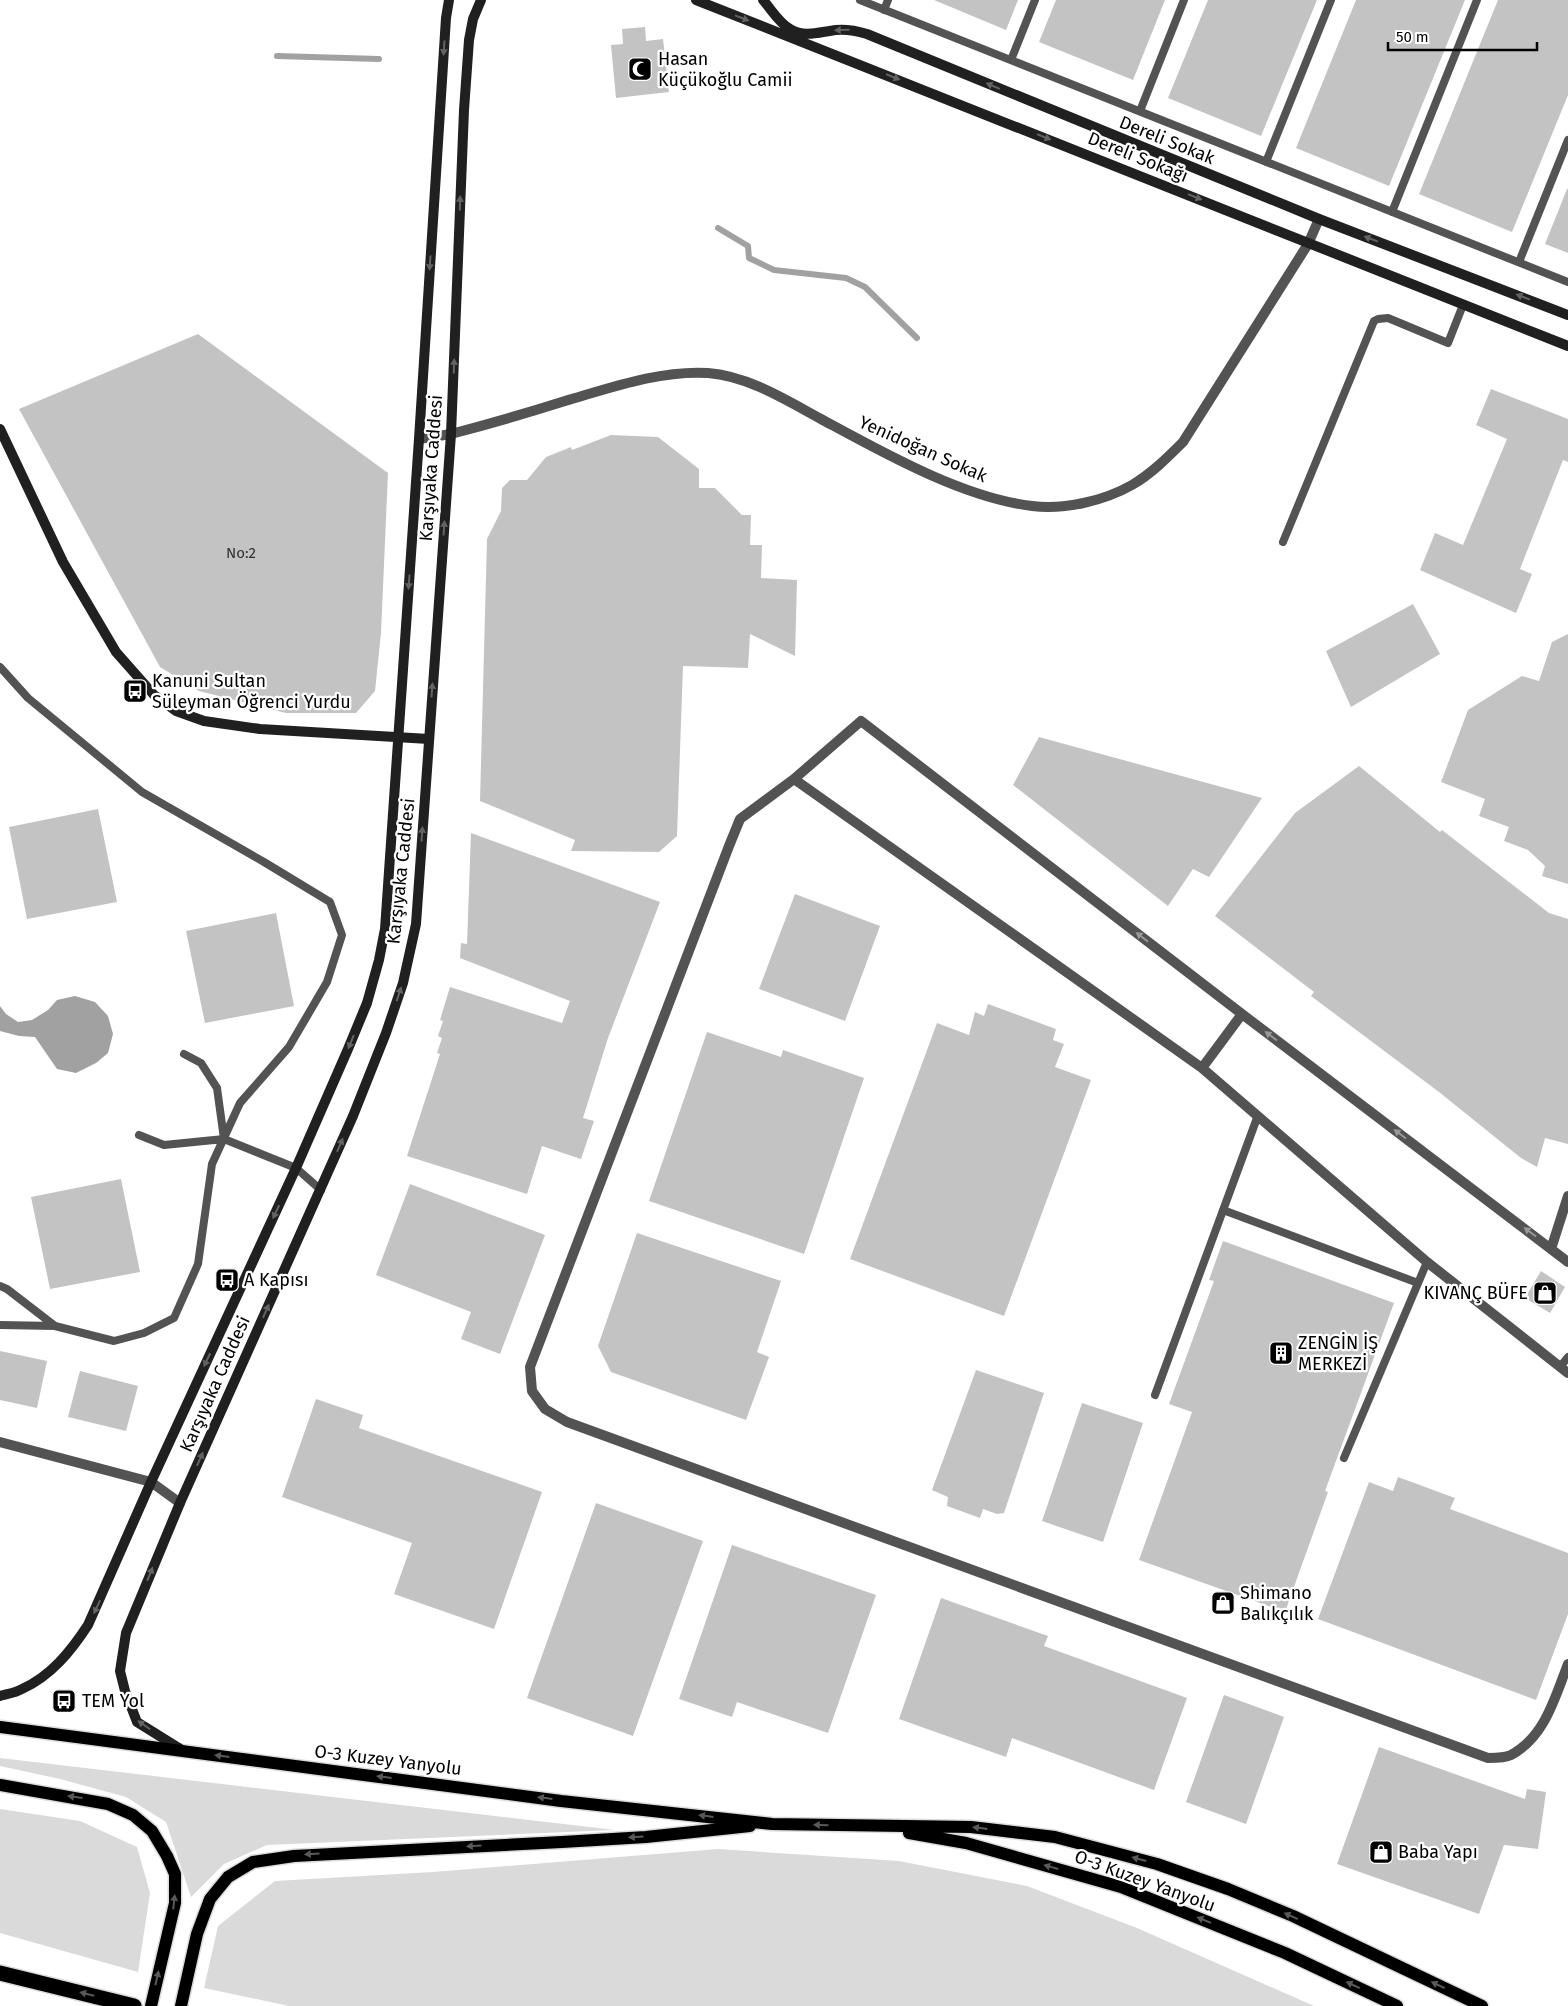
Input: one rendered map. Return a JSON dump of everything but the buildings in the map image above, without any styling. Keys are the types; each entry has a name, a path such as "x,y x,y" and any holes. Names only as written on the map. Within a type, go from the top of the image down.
{"highway":[{"path":"0,1973 134,2006"}],"main road":[{"name":"Karşıyaka Caddesi","path":"0,1696 23,1689 54,1668 74,1647 88,1625 151,1482 296,1168 364,1010 379,960 385,929 446,18 449,0"},
{"name":"Karşıyaka Caddesi","path":"185,1751 137,1722 125,1691 120,1671 126,1634 180,1503 321,1190 386,1033 403,983 416,924 451,434 465,100 473,19 481,0"},
{"name":"Dereli Sokağı","path":"696,0 1568,346"},
{"name":"Dereli Sokak","path":"763,0 788,28 796,32 816,34 849,30 867,34 1319,219 1568,315"},
{"path":"0,429 63,562 116,652 154,695 176,711 204,721 260,729 429,739"},
{"name":"O-3 Kuzey Yanyolu","path":"0,1727 561,1800 772,1824"},
{"path":"0,1785 108,1804 133,1815 152,1831 175,1874 175,1903 151,2006"},
{"path":"181,2006 197,1934 210,1899 228,1877 253,1862 294,1856 348,1852 646,1836 772,1824 971,1827 1055,1837 1157,1864 1228,1890 1292,1916 1482,2006"},
{"name":"O-3 Kuzey Yanyolu","path":"869,1826 966,1843 1121,1887 1285,1953 1397,2006"}],"street":[{"name":"Yenidoğan Sokak","path":"419,439 451,434 640,380 679,374 708,373 746,381 888,455 951,483 991,497 1032,506 1068,506 1131,486 1158,467 1183,442 1308,244 1319,219"},
{"path":"1568,1262 1242,1014 861,720 794,779 740,819 530,1367 532,1391 545,1409 568,1422 1488,1758 1510,1756 1531,1740 1546,1720 1568,1664"},
{"path":"794,779 1202,1068 1257,1118 1427,1262 1564,1370"},
{"path":"1202,1068 1242,1014"},
{"path":"1551,1249 1568,1196"},
{"path":"0,1442 151,1482 180,1503"}],"lane":[{"path":"860,0 1568,282"},
{"path":"884,10 888,0"},
{"path":"1011,60 1035,0"},
{"path":"1140,112 1184,0"},
{"path":"1266,162 1331,0"},
{"path":"1392,212 1477,0"},
{"path":"1519,262 1568,140"},
{"path":"1284,542 1372,325 1378,319 1388,318 1448,343 1463,305"},
{"path":"0,667 28,698 142,792 330,902 342,935 327,982 289,1047 240,1103 212,1164 198,1264 174,1318 144,1333 114,1341 55,1326 0,1325"},
{"path":"184,1054 201,1063 216,1088 224,1139"},
{"path":"1154,1396 1257,1118"},
{"path":"140,1135 164,1145 224,1139 296,1168 321,1190"},
{"path":"1223,1210 1418,1283"},
{"path":"1344,1458 1427,1262"},
{"path":"0,1286 7,1289 55,1326"},
{"path":"1564,1370 1568,1357"}],"shaded area":[{"path":"75,996 95,1002 108,1016 113,1034 108,1053 96,1063 76,1073 57,1069 35,1037 19,1036 0,1031 0,1006 6,1014 18,1022 32,1020 48,1010 57,1000"},
{"path":"0,1758 615,1830 267,1845 224,1864 191,1897 166,1822 126,1797 60,1779 0,1766"},
{"path":"0,1809 80,1821 137,1847 150,1893 138,1972 0,1933"},
{"path":"718,1849 899,1861 1027,1886 1137,1928 1314,2006 289,2006 204,1988 218,1926 275,1881 433,1872"}],"waterway":[{"path":"277,56 379,59"},
{"path":"718,228 748,246 749,258 774,270 846,278 865,287 917,338"}],"place":[{"name":"Hasan Küçükoğlu Camii","path":"640,69"},
{"name":"Kanuni Sultan Süleyman Öğrenci Yurdu","path":"135,691"},
{"name":"A Kapısı","path":"227,1280"},
{"name":"KIVANÇ BÜFE","path":"1545,1293"},
{"name":"ZENGİN İŞ MERKEZİ","path":"1281,1353"},
{"name":"Shimano Balıkçılık","path":"1223,1603"},
{"name":"TEM Yol","path":"64,1701"},
{"name":"Baba Yapı","path":"1381,1852"}]}
